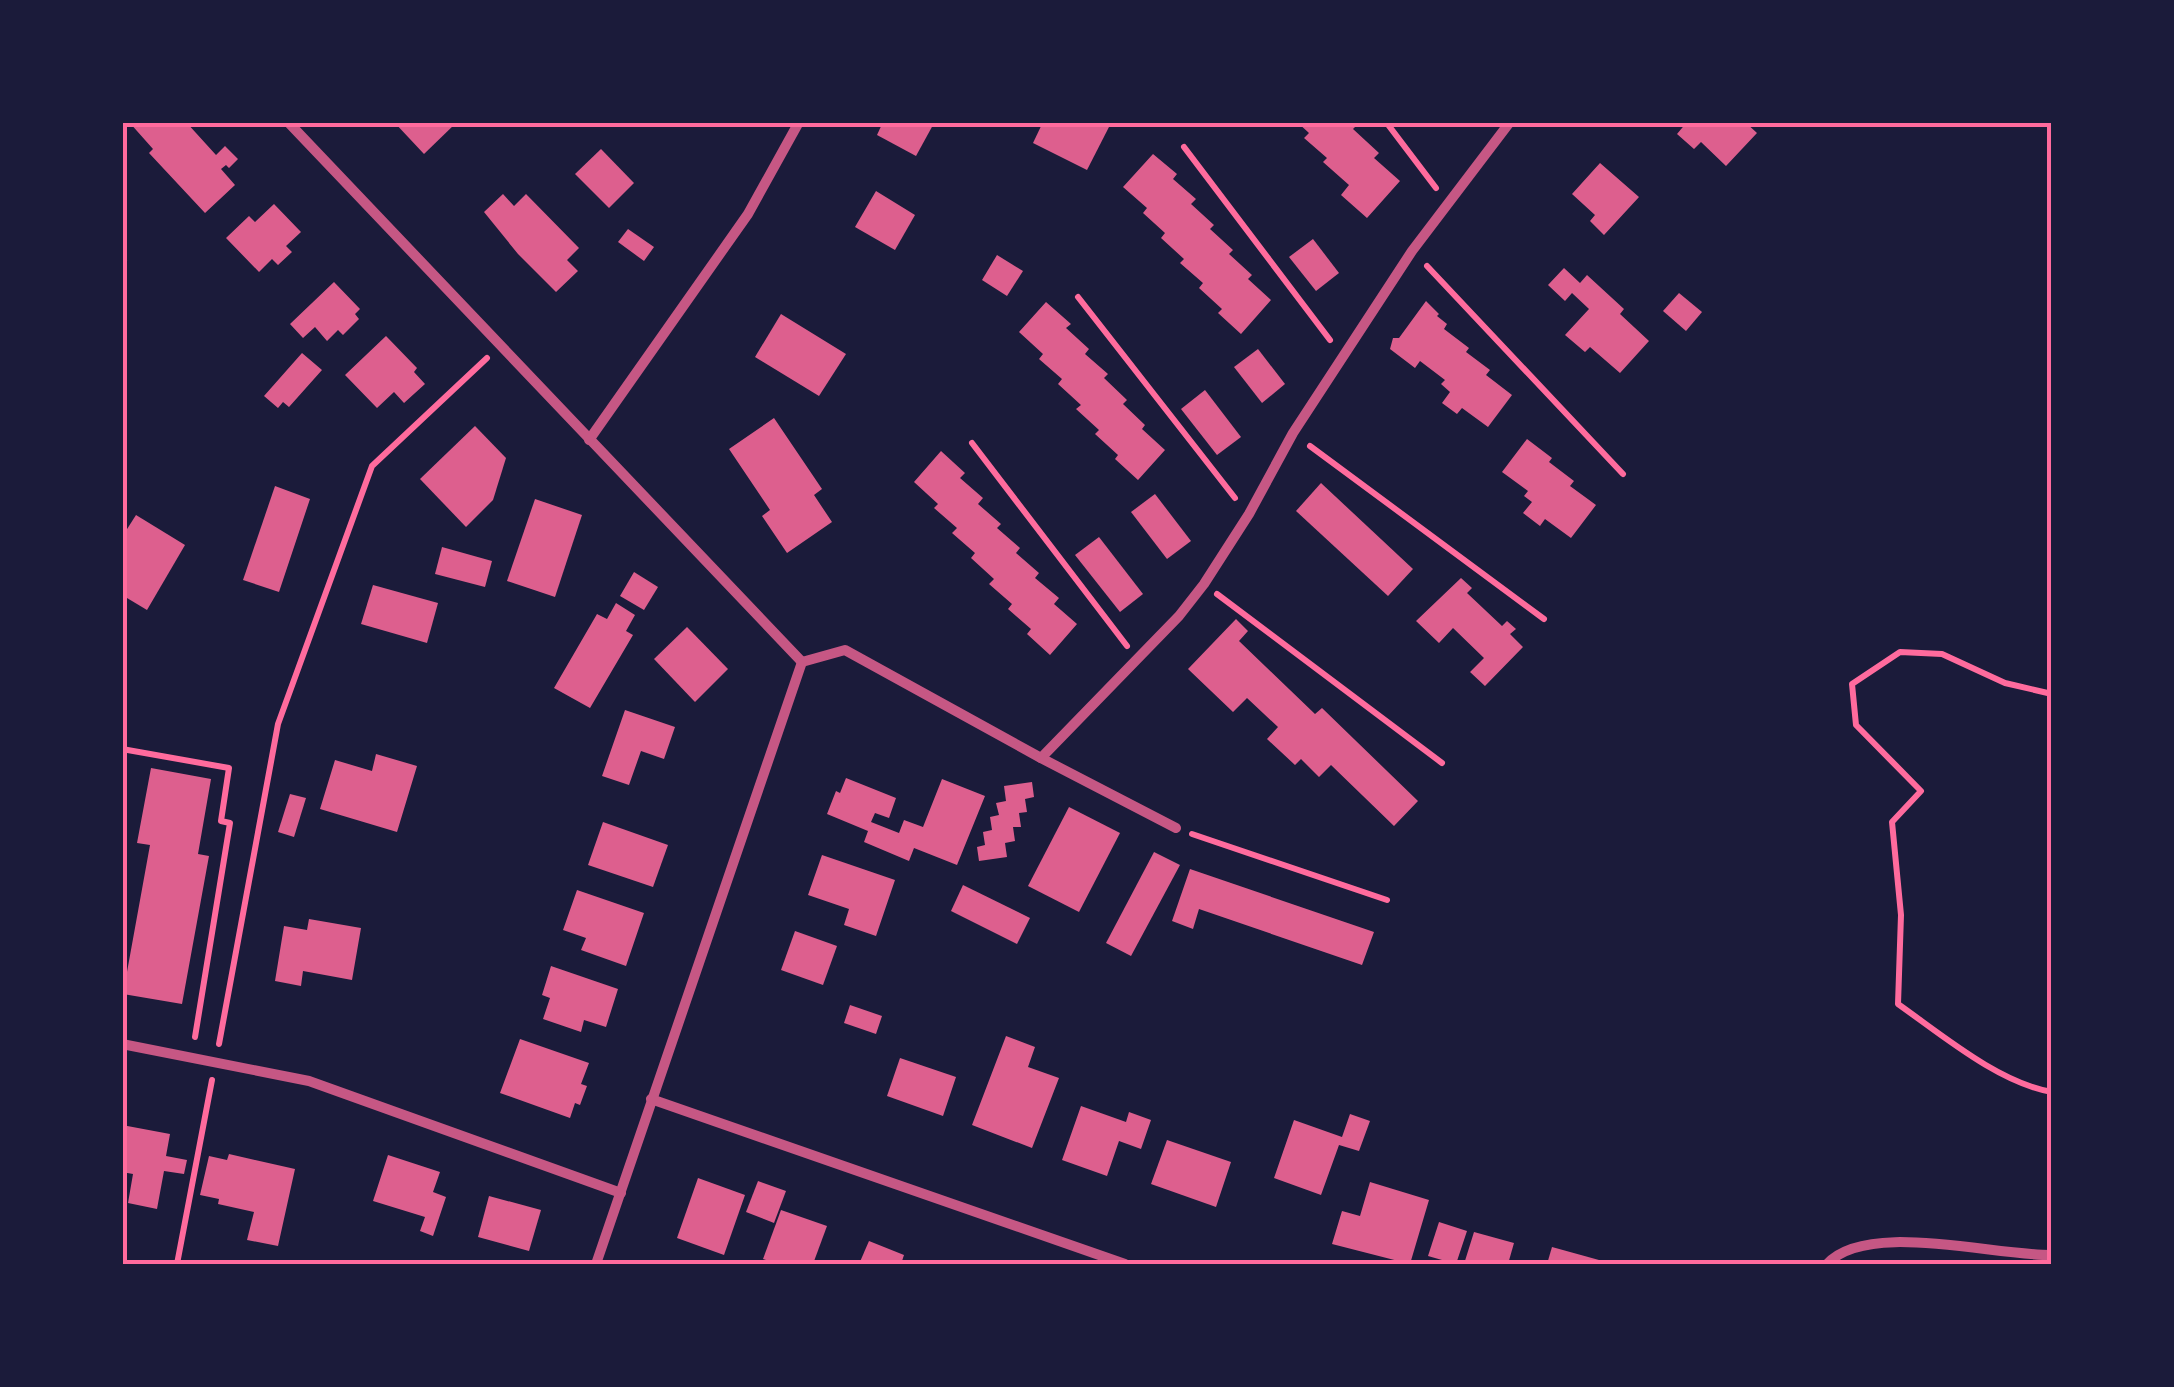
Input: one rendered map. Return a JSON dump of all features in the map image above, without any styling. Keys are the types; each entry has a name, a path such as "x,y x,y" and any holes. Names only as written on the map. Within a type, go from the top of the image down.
{"street":[{"path":"288,122 802,662"},
{"path":"589,440 748,214 800,122"},
{"path":"1041,758 1179,616 1204,584 1293,433 1412,251 1510,122"},
{"path":"802,662 844,650 1176,828"},
{"path":"596,1264 802,662"},
{"path":"122,1044 308,1082 621,1193"},
{"path":"651,1099 1125,1264"},
{"path":"1828,1264 1851,1247 1888,1241 2052,1255"}],"path":[{"path":"1386,122 1448,204"},
{"path":"1184,147 1342,357"},
{"path":"1412,251 1624,474"},
{"path":"1078,297 1248,514"},
{"path":"177,1264 278,724 372,466 499,347"},
{"path":"1293,433 1544,620"},
{"path":"972,444 1137,659"},
{"path":"1204,584 1442,763"},
{"path":"2052,694 2005,683 1942,654 1900,652 1852,684 1856,725 1922,791 1892,822 1902,915 1898,1004 1980,1061 2036,1090 2052,1092"},
{"path":"122,749 229,768 221,822 230,823 192,1057"},
{"path":"1176,828 1386,900"}],"building":[{"path":"129,122 186,122 216,155 225,146 238,159 229,168 226,165 221,169 235,185 205,213 149,153 153,149"},
{"path":"394,122 457,122 424,154"},
{"path":"883,122 933,125 916,156 877,135"},
{"path":"1043,122 1110,125 1087,170 1033,143"},
{"path":"1297,122 1354,122 1357,125 1353,129 1379,153 1374,158 1400,181 1367,218 1341,195 1349,185 1323,162 1327,158 1304,138 1309,133"},
{"path":"1687,122 1745,122 1757,133 1726,166 1701,142 1694,149 1677,134"},
{"path":"601,149 634,183 609,208 575,174"},
{"path":"1153,154 1177,174 1173,179 1196,199 1191,204 1233,250 1229,254 1252,275 1248,279 1271,300 1241,334 1199,288 1203,283 1180,263 1184,259 1161,238 1165,233 1143,213 1147,208 1123,187"},
{"path":"1600,163 1639,197 1604,235 1590,221 1595,215 1572,194"},
{"path":"876,191 915,215 895,250 855,227"},
{"path":"503,194 514,206 526,194 579,248 567,260 578,271 556,292 484,212"},
{"path":"274,204 301,232 286,246 292,252 278,265 272,259 259,272 226,238 249,216 255,222"},
{"path":"628,229 654,247 644,261 618,242"},
{"path":"1313,239 1339,273 1316,291 1289,257"},
{"path":"997,255 1023,271 1007,296 982,280"},
{"path":"1564,268 1580,283 1587,275 1624,309 1620,314 1649,341 1620,373 1590,347 1585,352 1565,335 1589,309 1572,293 1565,301 1548,285"},
{"path":"334,282 360,309 355,314 359,319 343,335 338,330 327,341 315,327 303,338 290,324"},
{"path":"1679,293 1702,312 1686,331 1663,311"},
{"path":"1426,301 1447,324 1444,329 1490,370 1486,375 1512,395 1488,427 1462,408 1457,414 1442,403 1450,392 1441,384 1445,380 1420,361 1415,368 1390,349 1393,338 1399,338"},
{"path":"1046,302 1071,324 1066,328 1089,349 1085,354 1108,374 1104,378 1127,400 1123,404 1165,450 1138,480 1095,434 1099,430 1076,409 1081,405 1058,384 1062,379 1039,359 1043,354 1019,332"},
{"path":"781,314 846,354 819,396 755,357"},
{"path":"386,336 417,368 414,372 425,384 404,403 394,392 377,408 345,375"},
{"path":"1258,349 1285,384 1262,403 1234,367"},
{"path":"302,353 322,370 289,407 283,402 278,408 264,396"},
{"path":"1205,390 1241,437 1217,455 1181,409"},
{"path":"774,418 822,489 814,495 832,522 787,553 762,516 770,510 729,449"},
{"path":"475,426 506,458 493,500 466,527 420,479"},
{"path":"1527,439 1574,481 1570,486 1596,505 1571,538 1545,519 1540,526 1523,513 1532,502 1524,496 1528,491 1502,472"},
{"path":"941,451 965,473 960,478 983,498 978,504 1020,548 1016,553 1039,573 1035,578 1059,598 1054,604 1077,624 1050,655 1027,634 1031,629 1008,609 1012,604 989,584 994,579 971,558 975,553 952,533 957,528 934,508 938,504 914,482"},
{"path":"1321,483 1413,569 1388,596 1296,511"},
{"path":"275,486 310,499 279,592 243,580"},
{"path":"1155,494 1191,541 1167,559 1131,512"},
{"path":"535,499 582,515 555,597 507,581"},
{"path":"136,515 185,545 147,610 122,595 122,537"},
{"path":"1099,537 1143,594 1120,612 1075,555"},
{"path":"442,547 492,561 485,587 435,574"},
{"path":"634,572 658,587 644,610 620,596"},
{"path":"1461,578 1472,588 1467,593 1502,626 1507,621 1516,629 1510,634 1523,647 1485,686 1470,672 1484,658 1453,628 1439,643 1416,621"},
{"path":"373,585 438,603 427,643 361,624"},
{"path":"616,603 635,615 626,631 633,635 590,708 554,688 597,614 607,619"},
{"path":"1236,619 1248,631 1239,641 1315,714 1322,708 1418,801 1394,826 1331,765 1319,777 1301,759 1295,765 1267,739 1278,727 1247,698 1233,712 1188,669"},
{"path":"687,627 728,669 695,702 654,659"},
{"path":"625,710 675,727 664,759 641,751 629,785 602,776"},
{"path":"376,754 417,766 397,832 320,809 335,760 372,771"},
{"path":"151,768 211,779 198,854 209,856 182,1004 123,994 150,845 137,843"},
{"path":"846,778 896,798 889,818 875,813 871,822 899,833 904,820 923,827 942,779 985,796 957,865 914,848 909,861 864,842 868,831 827,814"},
{"path":"1032,782 1034,797 1025,799 1027,812 1019,813 1021,827 1013,827 1015,841 1005,843 1007,857 979,861 977,847 985,845 983,832 992,830 990,817 999,815 996,803 1006,801 1004,786"},
{"path":"290,794 306,798 294,837 278,832"},
{"path":"1069,807 1120,833 1079,912 1028,886"},
{"path":"603,822 668,845 653,887 588,865"},
{"path":"1154,852 1180,865 1131,956 1106,943"},
{"path":"822,855 895,880 876,936 844,925 849,909 808,895"},
{"path":"1190,869 1374,932 1362,965 1199,909 1193,929 1172,921"},
{"path":"963,885 1030,918 1017,944 951,911"},
{"path":"577,890 644,913 626,966 581,950 586,938 563,930"},
{"path":"309,919 361,928 352,980 303,971 301,986 275,981 284,926 307,930"},
{"path":"795,931 837,946 823,985 781,970"},
{"path":"551,966 618,989 606,1027 584,1020 581,1032 543,1019 550,998 542,995"},
{"path":"850,1005 882,1016 876,1034 844,1023"},
{"path":"1006,1036 1035,1047 1028,1067 1059,1078 1032,1148 972,1125"},
{"path":"520,1039 589,1063 581,1084 587,1086 570,1118 500,1093"},
{"path":"900,1058 956,1077 943,1116 887,1096"},
{"path":"1081,1106 1126,1122 1129,1112 1151,1120 1141,1149 1119,1141 1107,1176 1062,1160"},
{"path":"1350,1114 1370,1121 1359,1151 1339,1145 1321,1195 1274,1178 1294,1120 1342,1137"},
{"path":"122,1125 170,1134 166,1156 187,1160 184,1174 164,1171 157,1209 128,1203 133,1174 122,1172"},
{"path":"1167,1140 1231,1162 1216,1207 1151,1184"},
{"path":"229,1154 295,1169 278,1246 247,1240 254,1212 218,1204 219,1199 200,1195 209,1156 227,1160"},
{"path":"388,1155 440,1172 433,1192 446,1197 433,1236 420,1231 425,1217 373,1201"},
{"path":"698,1178 745,1195 724,1255 677,1238"},
{"path":"758,1181 786,1191 774,1223 746,1212"},
{"path":"1370,1182 1429,1200 1410,1264 1332,1244 1342,1211 1360,1216"},
{"path":"489,1196 541,1210 529,1251 478,1237"},
{"path":"781,1210 827,1226 813,1264 778,1264 763,1259"},
{"path":"1439,1222 1467,1231 1456,1264 1428,1256"},
{"path":"1474,1232 1514,1243 1508,1264 1464,1264"},
{"path":"869,1241 904,1255 901,1264 859,1264"},
{"path":"1552,1247 1599,1260 1597,1264 1547,1264"}]}
